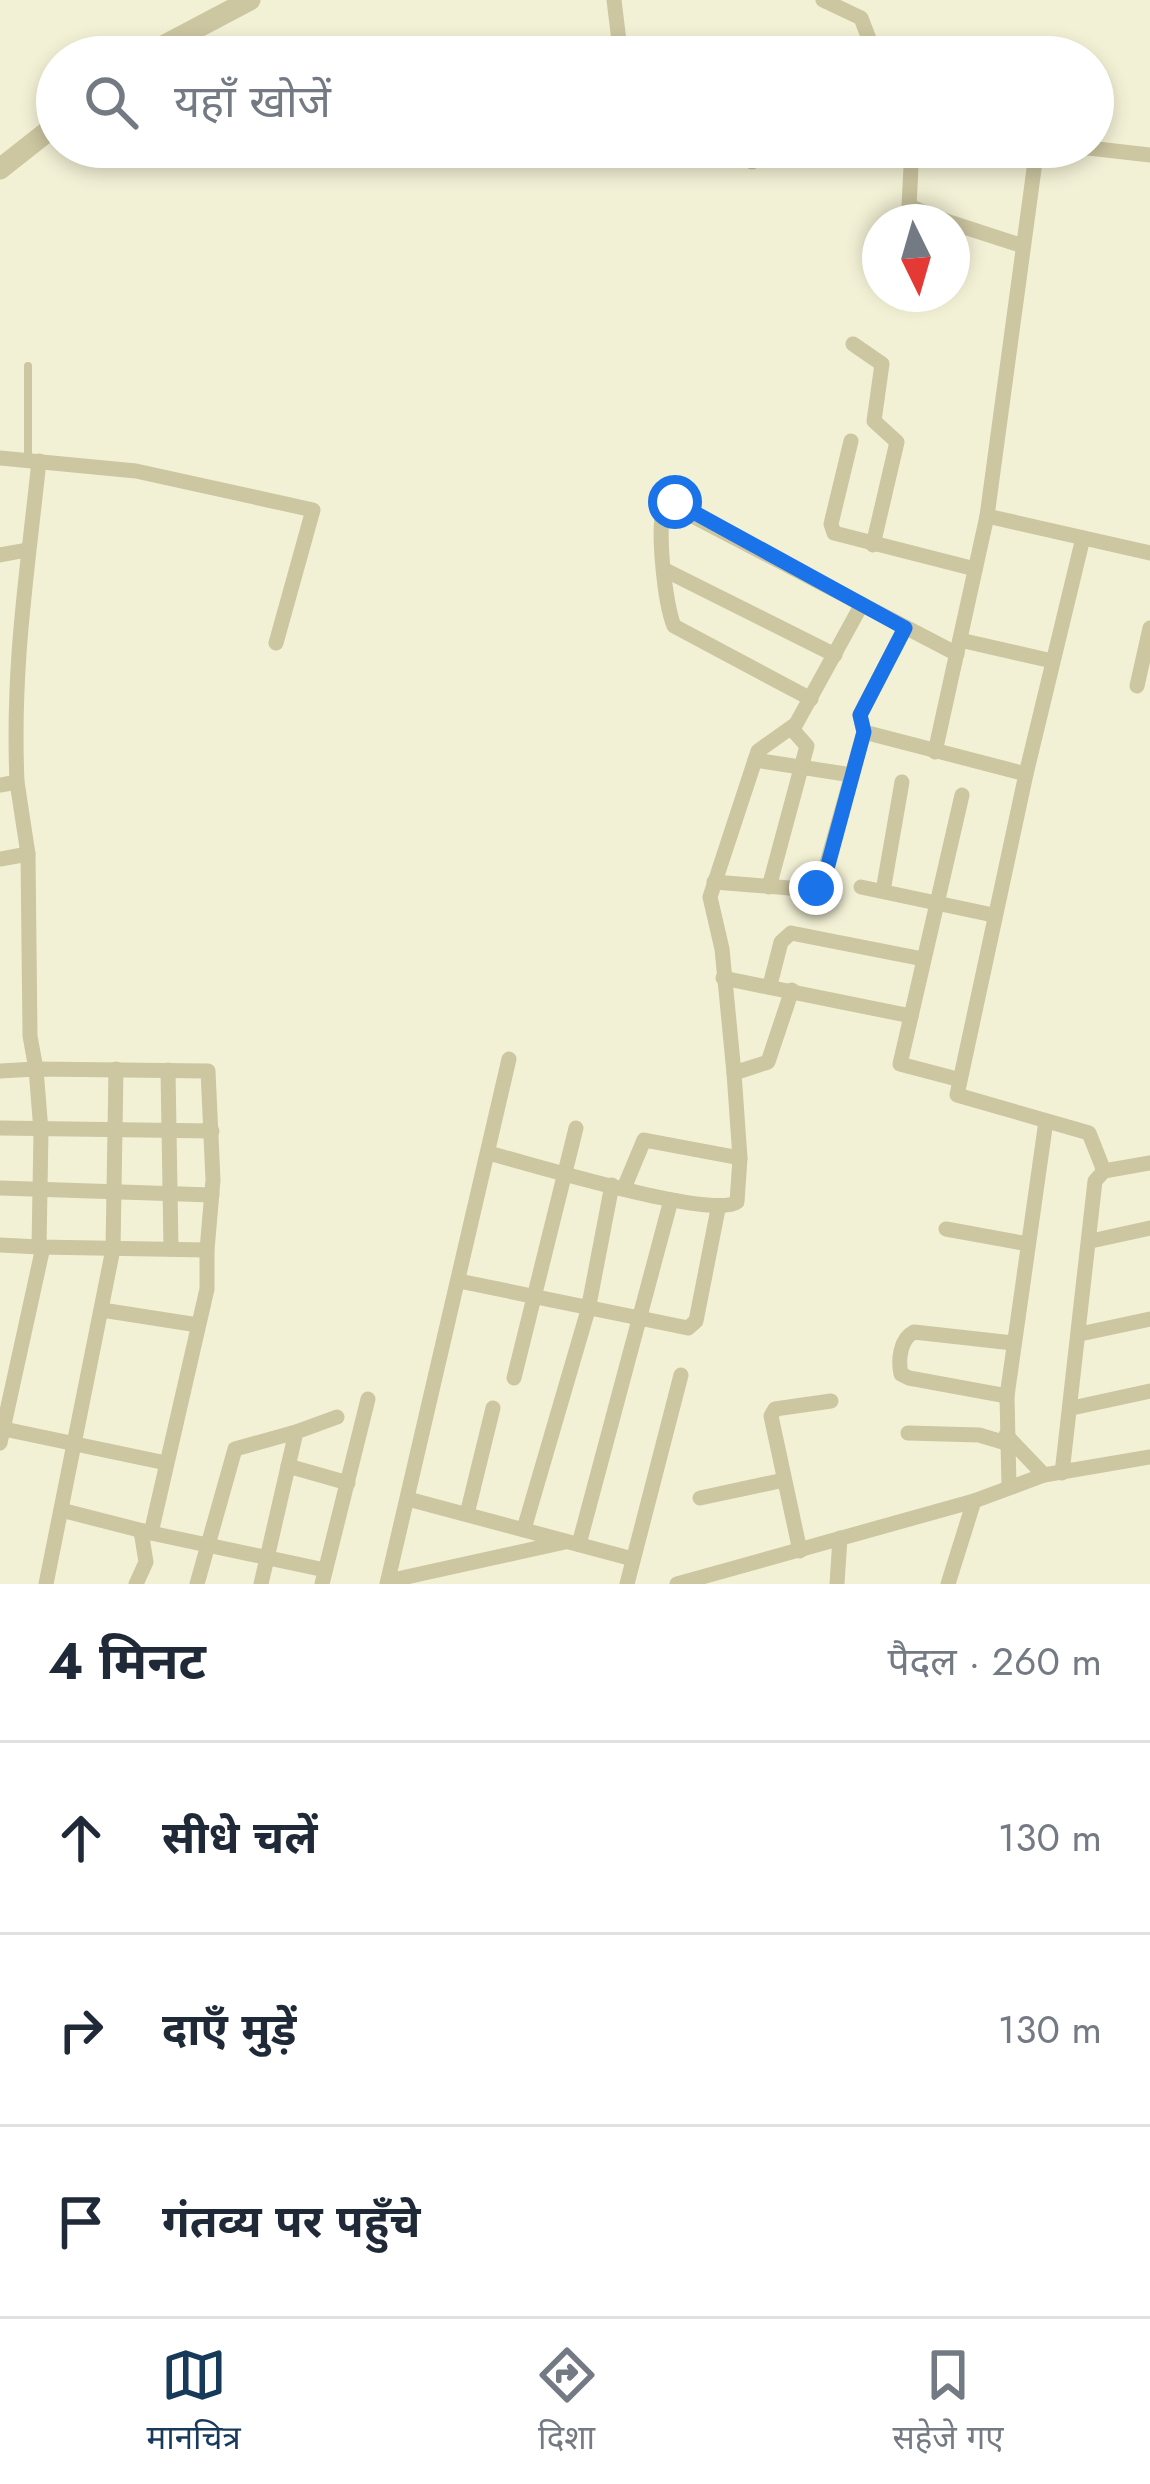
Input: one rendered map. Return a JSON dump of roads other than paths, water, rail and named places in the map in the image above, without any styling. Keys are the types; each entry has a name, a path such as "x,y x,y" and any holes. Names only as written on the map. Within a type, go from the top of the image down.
{"street":[{"path":"176,36 225,6 250,0"},
{"path":"614,0 618,36"},
{"path":"824,0 861,18 868,36"},
{"path":"0,169 36,141"},
{"path":"1114,151 1150,155"},
{"path":"909,204 911,168"},
{"path":"935,752 987,516 1034,168"},
{"path":"970,228 1023,246"},
{"path":"853,344 882,364 874,421 897,442 874,545"},
{"path":"851,441 832,529 874,545 976,569"},
{"path":"0,458 196,480 313,510 276,643"},
{"path":"33,461 27,550 8,654 9,783 28,854 30,1036 41,1131 41,1247 2,1436 166,1463"},
{"path":"811,699 680,632 670,617 665,570 662,511 672,501 905,628 958,647 1052,662"},
{"path":"987,516 1082,542 1150,554"},
{"path":"1082,542 957,1078 960,1100 1089,1132 1104,1171"},
{"path":"0,554 27,550"},
{"path":"665,570 835,655"},
{"path":"488,1153 671,1200 718,1209 736,1202 740,1158 734,1072 723,978 708,906 761,746 792,729 862,604"},
{"path":"714,882 809,889 821,884 864,732 860,715 905,628"},
{"path":"1137,686 1150,628"},
{"path":"769,886 807,743 792,729"},
{"path":"864,732 1026,774"},
{"path":"755,760 852,775"},
{"path":"884,891 902,782"},
{"path":"957,1078 901,1068 962,795"},
{"path":"0,859 28,854"},
{"path":"861,886 993,915"},
{"path":"770,985 781,942 791,933 923,959"},
{"path":"723,978 911,1016"},
{"path":"734,1072 768,1062 791,990"},
{"path":"509,1060 387,1583 574,1542"},
{"path":"46,1584 113,1249 116,1070"},
{"path":"168,1070 172,1250"},
{"path":"0,1071 208,1071 212,1195 207,1289 146,1532 146,1562 136,1584"},
{"path":"1010,1487 1006,1396 1046,1121"},
{"path":"514,1378 576,1128"},
{"path":"0,1129 212,1131"},
{"path":"524,1529 588,1310 618,1186 644,1140 740,1158"},
{"path":"1062,1473 1095,1181 1104,1171 1150,1163"},
{"path":"0,1188 212,1195"},
{"path":"574,1542 671,1200"},
{"path":"459,1281 688,1328 694,1324 718,1209"},
{"path":"1091,1240 1150,1228"},
{"path":"946,1229 1028,1244"},
{"path":"0,1245 207,1250"},
{"path":"102,1310 198,1325"},
{"path":"1080,1334 1150,1319"},
{"path":"1006,1396 909,1378 901,1374 900,1364 904,1341 914,1332 1013,1342"},
{"path":"627,1584 629,1558 681,1375"},
{"path":"1072,1408 1150,1391"},
{"path":"64,1511 267,1556 323,1577 368,1399"},
{"path":"800,1551 772,1412 831,1401"},
{"path":"467,1514 493,1408"},
{"path":"197,1584 235,1449 338,1417"},
{"path":"261,1584 296,1432"},
{"path":"908,1432 1006,1439 1043,1475"},
{"path":"677,1584 974,1501 1043,1475 1150,1457"},
{"path":"288,1466 348,1483"},
{"path":"700,1498 784,1480"},
{"path":"408,1498 629,1558"},
{"path":"948,1584 974,1501"},
{"path":"837,1584 840,1538"},
{"path":"750,1584 756,1565"}],"lane":[{"path":"28,365 33,461"}]}
